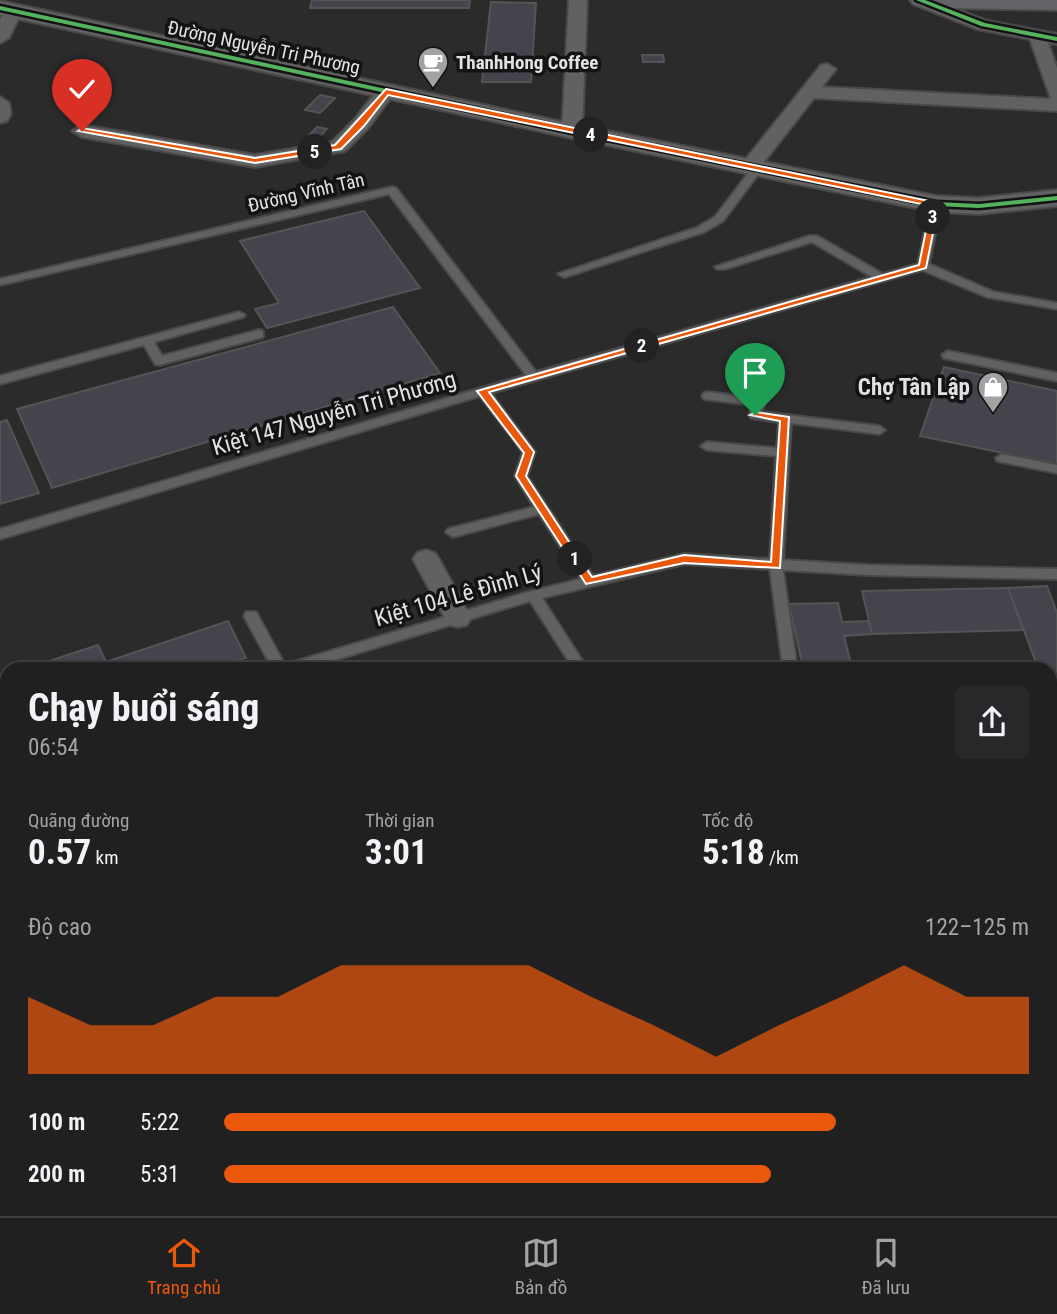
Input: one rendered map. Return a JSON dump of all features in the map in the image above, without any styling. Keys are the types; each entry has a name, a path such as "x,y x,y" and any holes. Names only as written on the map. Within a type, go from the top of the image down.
{"main road":[{"path":"946,0 1057,2"}],"street":[{"path":"572,131 578,0"},
{"path":"919,0 983,25 1057,39"},
{"path":"0,38 7,9"},
{"name":"Đường Nguyễn Tri Phương","path":"7,9 386,92 753,169 936,204 979,206 1057,198"},
{"path":"1037,35 1057,95"},
{"path":"753,169 828,69"},
{"name":"Đường Nguyễn Tri Phương","path":"82,131 255,161 338,147 361,124 386,92"},
{"path":"809,92 1057,105"},
{"path":"0,103 0,117"},
{"path":"426,559 458,618"}],"lane":[{"path":"564,274 700,230 719,219 753,169"},
{"name":"Đường Vĩnh Tân","path":"0,282 391,190 534,377"},
{"path":"936,204 923,266 991,295 1057,306"},
{"path":"721,267 813,238 882,278"},
{"name":"Kiệt 147 Nguyễn Tri Phương","path":"0,534 482,391 923,266"},
{"path":"0,380 239,315"},
{"path":"146,340 159,361 259,334"},
{"path":"947,355 1057,377"},
{"path":"482,391 529,452 521,476 590,582"},
{"path":"708,396 759,402 755,415 878,430"},
{"path":"785,419 776,566 789,662"},
{"path":"707,446 784,453"},
{"path":"1002,458 1057,469"},
{"path":"453,532 542,509"},
{"name":"Kiệt 104 Lê Đình Lý","path":"312,662 533,595 684,559 776,566 1057,575"},
{"path":"533,595 576,662"},
{"path":"251,616 276,662"}],"building":[{"path":"312,0 470,0 469,8 310,8"},
{"path":"491,2 536,3 531,82 482,82"},
{"path":"642,55 663,55 664,62 643,62"},
{"path":"320,95 335,98 320,113 305,110"},
{"path":"317,127 327,129 312,145 301,143"},
{"path":"364,211 420,288 267,328 255,309 279,303 240,241"},
{"path":"393,307 440,373 52,488 17,409"},
{"name":"Chợ Tân Lập","path":"944,367 1057,391 1057,464 920,436"},
{"path":"7,420 39,493 0,504 0,422"},
{"path":"1047,586 1057,613 1057,662 1036,662 1008,588"},
{"path":"1008,588 1023,630 872,634 862,591"},
{"path":"838,603 842,622 869,621 872,634 844,636 850,662 802,662 789,604"},
{"path":"228,621 246,658 233,662 106,662"},
{"path":"98,645 106,662 49,662 49,661"}],"cycle path":[{"path":"919,0 983,25 1057,39"},
{"path":"0,8 572,131 936,204 979,206 1057,198"}],"place":[{"name":"ThanhHong Coffee","path":"433,89"},
{"name":"Chợ Tân Lập","path":"993,414"}],"route":[{"path":"82,131 255,161 338,147 346,142 386,92 936,204 923,266 482,391 529,452 521,476 590,582 684,559 776,566 785,419 755,415"}]}
